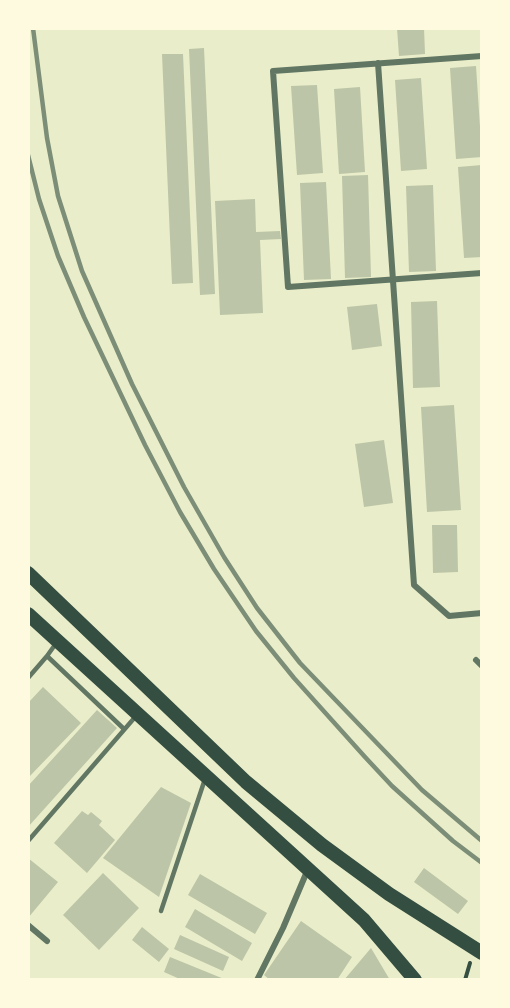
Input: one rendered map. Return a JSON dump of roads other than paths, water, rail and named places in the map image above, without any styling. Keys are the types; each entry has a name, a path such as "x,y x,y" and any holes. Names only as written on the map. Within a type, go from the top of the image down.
{"main road":[{"path":"28,573 246,782 322,845 389,894 482,953"},
{"path":"28,614 364,920 416,980"}],"street":[{"path":"482,56 273,71 288,287 482,273"},
{"path":"378,63 414,585 449,616 482,613"},
{"path":"257,980 283,928 308,869"},
{"path":"28,926 47,941"}],"lane":[{"path":"28,678 58,642"},
{"path":"47,656 124,729"},
{"path":"28,841 137,715"},
{"path":"161,911 206,777"}],"railway":[{"path":"33,28 47,138 58,196 82,271 132,384 184,487 224,557 257,608 300,663 422,790 482,841"},
{"path":"28,155 39,199 58,256 84,317 145,445 180,512 214,569 256,631 294,678 365,757 392,786 453,841 482,863"}]}
